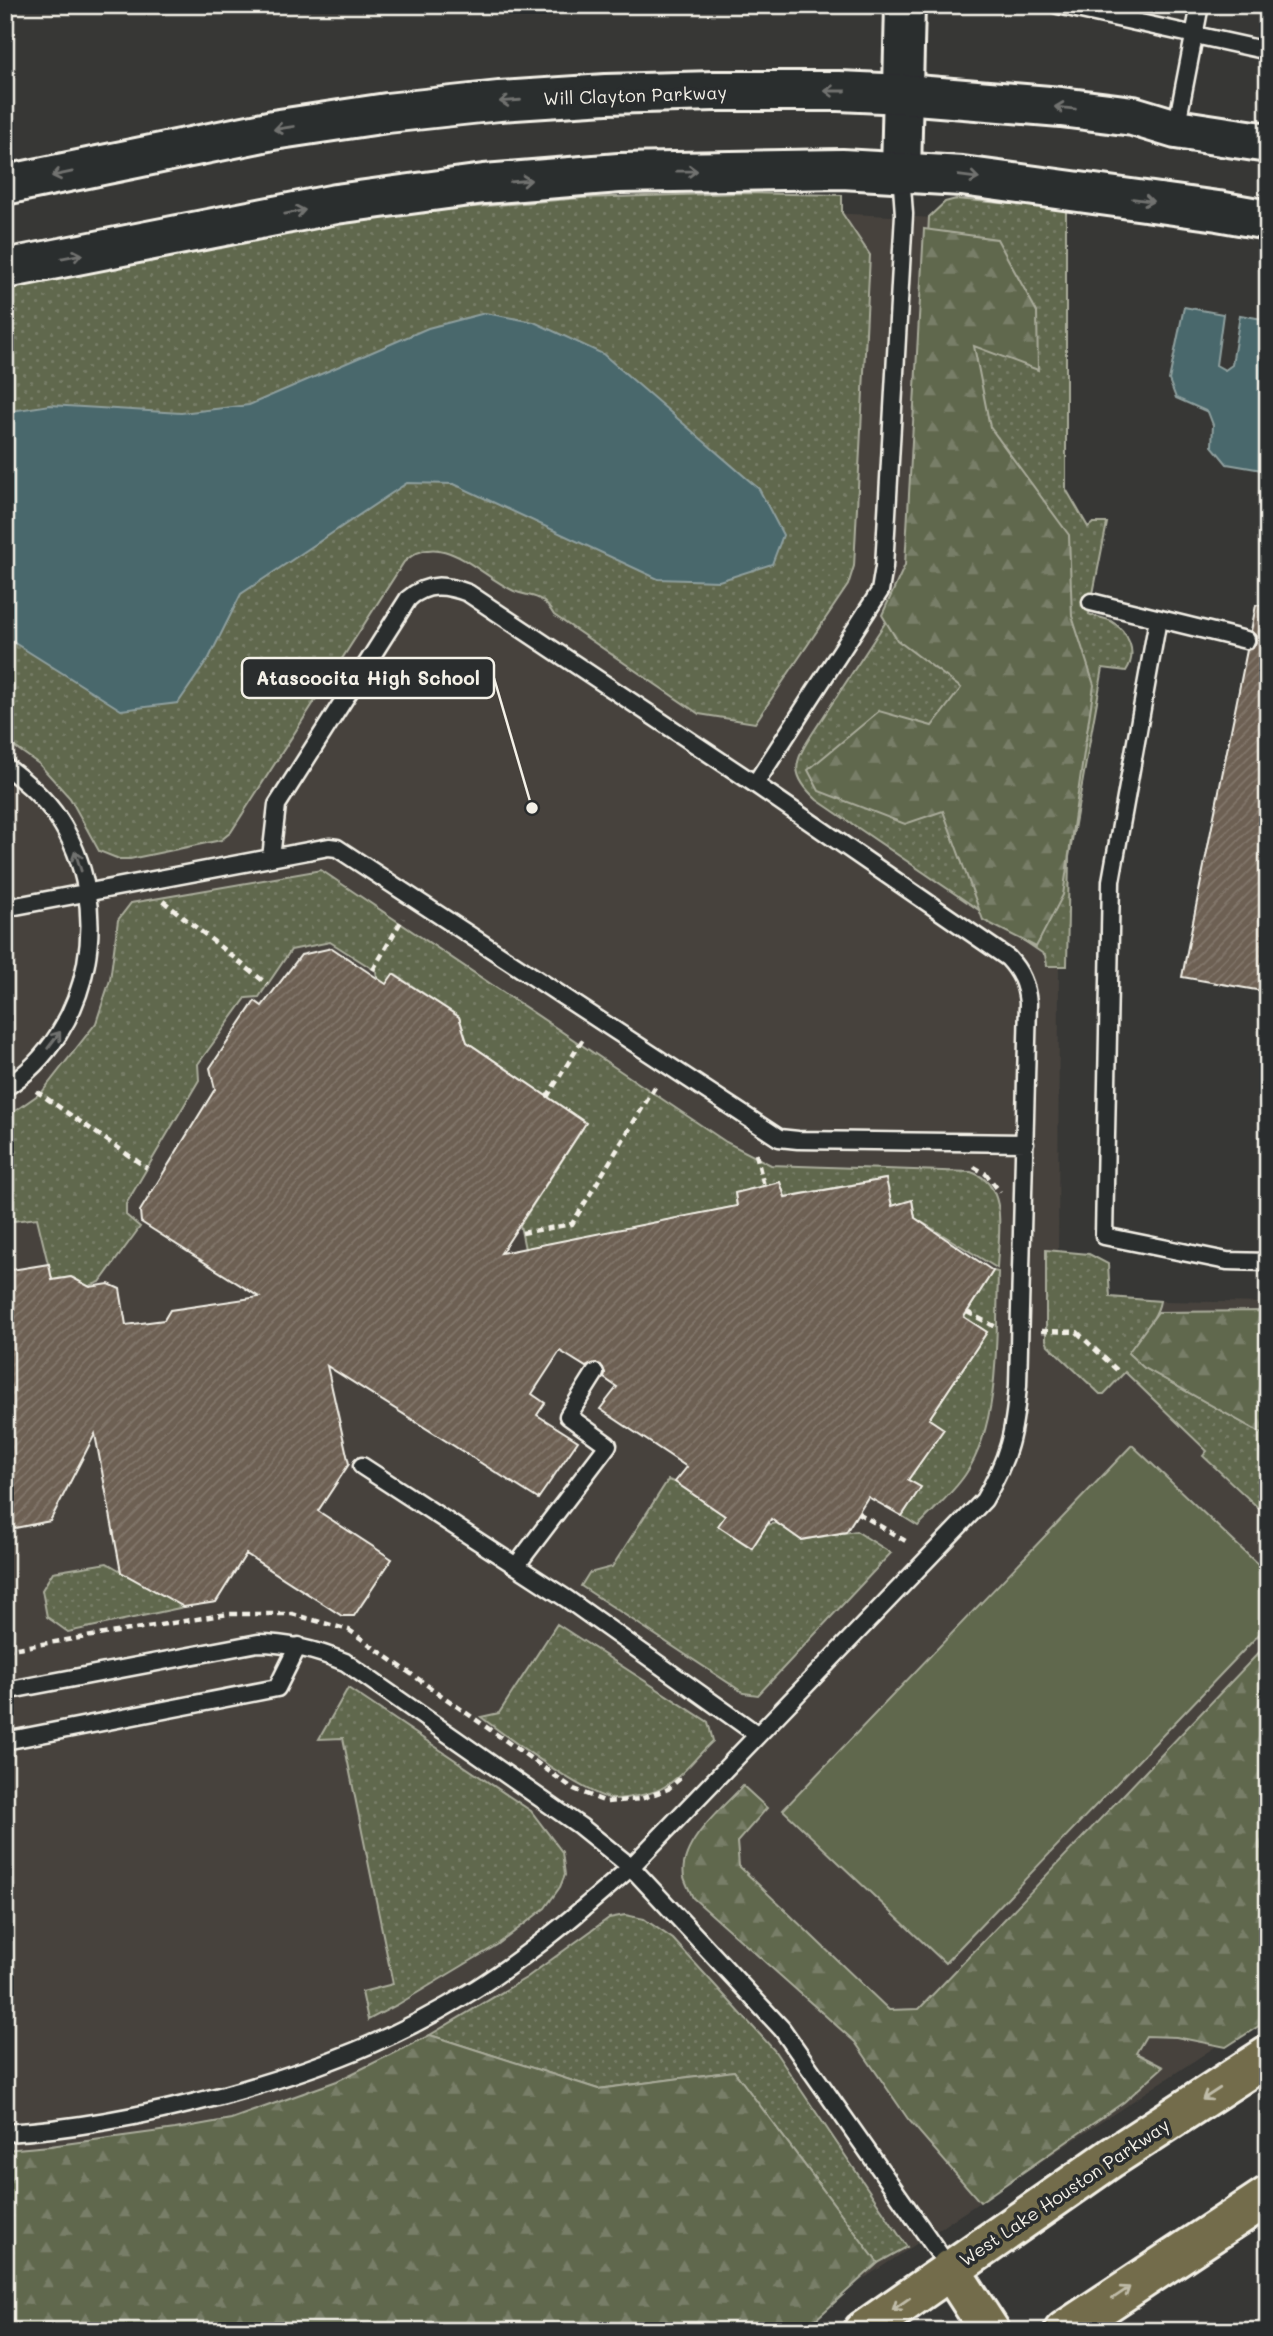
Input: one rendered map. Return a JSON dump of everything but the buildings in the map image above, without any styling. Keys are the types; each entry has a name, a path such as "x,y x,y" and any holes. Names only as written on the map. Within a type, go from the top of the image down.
{"main road":[{"path":"901,172 905,5"},
{"name":"Will Clayton Parkway","path":"5,185 273,130 387,113 606,94 715,91 904,94 1133,116 1175,129 1268,143"},
{"path":"5,269 336,204 484,184 619,173 842,169 962,176 1268,220"},
{"name":"West Lake Houston Parkway","path":"863,2331 1111,2158 1268,2056"},
{"path":"1064,2331 1268,2196"},
{"path":"950,2269 990,2331"}],"lane":[{"path":"1058,5 1096,9 1268,51"},
{"path":"1175,129 1200,5"},
{"path":"755,784 880,591 884,567 904,214 901,172"},
{"path":"5,2133 87,2125 174,2108 276,2080 374,2045 476,1989 527,1954 631,1867 984,1500 999,1474 1015,1426 1028,1003 1027,990 1020,971 1008,958 755,784 468,593 451,587 434,586 419,590 408,599 278,804 271,858"},
{"path":"1091,602 1246,640"},
{"path":"1158,619 1111,881 1104,1236 1227,1261 1268,1262"},
{"path":"5,766 32,788 58,818 77,854 88,892 90,928 87,964 77,999 61,1030 39,1059 5,1087"},
{"path":"5,908 329,847 337,848 779,1138 1025,1143"},
{"path":"516,1566 608,1444 568,1416 596,1373"},
{"path":"362,1466 578,1607 758,1735"},
{"path":"5,1691 258,1643 285,1643 319,1651 345,1662 580,1826 631,1867 782,2029 950,2269"},
{"path":"5,1741 277,1688 298,1646"}],"path":[{"path":"155,894 190,925 267,984"},
{"path":"373,970 416,900"},
{"path":"393,911 403,918"},
{"path":"572,1031 593,1046"},
{"path":"547,1097 583,1039"},
{"path":"645,1080 666,1094"},
{"path":"27,1097 43,1083"},
{"path":"522,1233 572,1223 655,1087"},
{"path":"35,1090 147,1168"},
{"path":"745,1147 764,1158"},
{"path":"756,1154 764,1186"},
{"path":"970,1165 986,1174 999,1189 1001,1196"},
{"path":"967,1312 1000,1330 1000,1317"},
{"path":"1020,1331 1077,1332 1119,1371"},
{"path":"858,1513 909,1544 919,1534"},
{"path":"5,1650 228,1614 292,1614 349,1630 575,1788 606,1802 650,1796 668,1789 686,1773"}],"shaded area":[{"path":"806,212 1061,224 1058,1299 1268,1303 1268,2012 848,2289 5,2331 5,316"}],"green space":[{"path":"741,193 842,195 842,213 870,255 854,566 848,585 755,723 699,714 554,615 540,599 500,584 460,557 432,550 418,553 404,562 231,832 221,840 130,859 119,859 99,851 70,798 39,764 5,740 5,286 311,221 581,198"},
{"path":"956,199 1066,209 1066,489 1088,527 1093,523 1107,523 1089,614 1109,620 1123,631 1130,643 1130,664 1126,671 1103,668 1069,857 1067,966 1047,966 1045,955 817,800 802,783 797,769 801,753 812,734 910,585 929,217 945,202"},
{"path":"924,229 997,239 1037,312 1038,370 974,346 990,427 1069,535 1072,616 1094,685 1063,895 1036,947 983,920 943,811 905,824 819,791 808,770 879,711 932,726 961,688 897,640 882,615 905,565"},
{"path":"321,870 726,1142 771,1165 971,1172 983,1178 997,1199 997,1268 915,1218 912,1201 892,1206 885,1179 785,1197 780,1182 735,1193 737,1206 525,1249 520,1225 583,1128 582,1120 458,1036 463,1029 459,1017 394,974 380,995 376,971 330,942 291,950 259,997 246,998 198,1064 199,1080 126,1204 126,1215 140,1227 100,1282 82,1289 79,1281 71,1277 52,1280 37,1218 5,1222 5,1118 42,1092 96,1023 110,980 118,920 131,903"},
{"path":"1046,1250 1089,1254 1108,1264 1110,1297 1160,1301 1152,1321 1129,1353 1143,1367 1268,1437 1268,1517 1203,1456 1207,1451 1125,1372 1104,1394 1100,1394 1048,1345"},
{"path":"993,1271 998,1272 996,1350 991,1404 985,1430 977,1454 965,1475 918,1526 902,1516 920,1487 908,1480 943,1429 929,1419 987,1332 964,1317"},
{"path":"1268,1311 1268,1437 1143,1367 1128,1353 1158,1312"},
{"path":"1132,1445 1268,1574 1268,1625 945,1963 783,1810"},
{"path":"668,1480 725,1516 719,1527 751,1548 767,1525 777,1523 801,1540 856,1531 891,1553 758,1695 744,1693 581,1586 589,1573 612,1567"},
{"path":"107,1563 184,1607 68,1632 47,1617 42,1590 53,1572"},
{"path":"557,1624 708,1722 713,1741 672,1782 656,1791 635,1796 614,1799 602,1796 547,1764 481,1717 499,1713"},
{"path":"1268,1643 1268,2020 1226,2047 1176,2037 1146,2036 1136,2053 1163,2067 1124,2102 980,2202 908,2119 855,2042 693,1898 686,1882 684,1865 694,1840 743,1786 767,1808 737,1842 739,1866 889,2010 919,2009"},
{"path":"348,1688 531,1811 562,1852 565,1875 545,1908 497,1945 368,2020 362,1992 393,1984 343,1738 319,1739"},
{"path":"625,1915 644,1919 673,1939 774,2050 907,2247 878,2263 734,2071 598,2089 430,2035 526,1978 609,1918"},
{"path":"430,2035 598,2089 734,2071 878,2263 803,2331 5,2331 5,2150 175,2129 231,2119 337,2081"}],"water":[{"path":"1184,307 1223,314 1216,365 1225,370 1232,365 1240,315 1268,320 1268,471 1227,464 1212,446 1213,425 1208,412 1176,398 1169,380"},
{"path":"485,313 534,322 603,354 759,489 783,535 772,564 719,581 658,579 454,484 407,483 241,594 209,658 178,703 121,710 5,637 5,412 50,405 181,413 249,405 428,328"}],"place":[{"name":"Atascocita High School","path":"532,808"}]}
